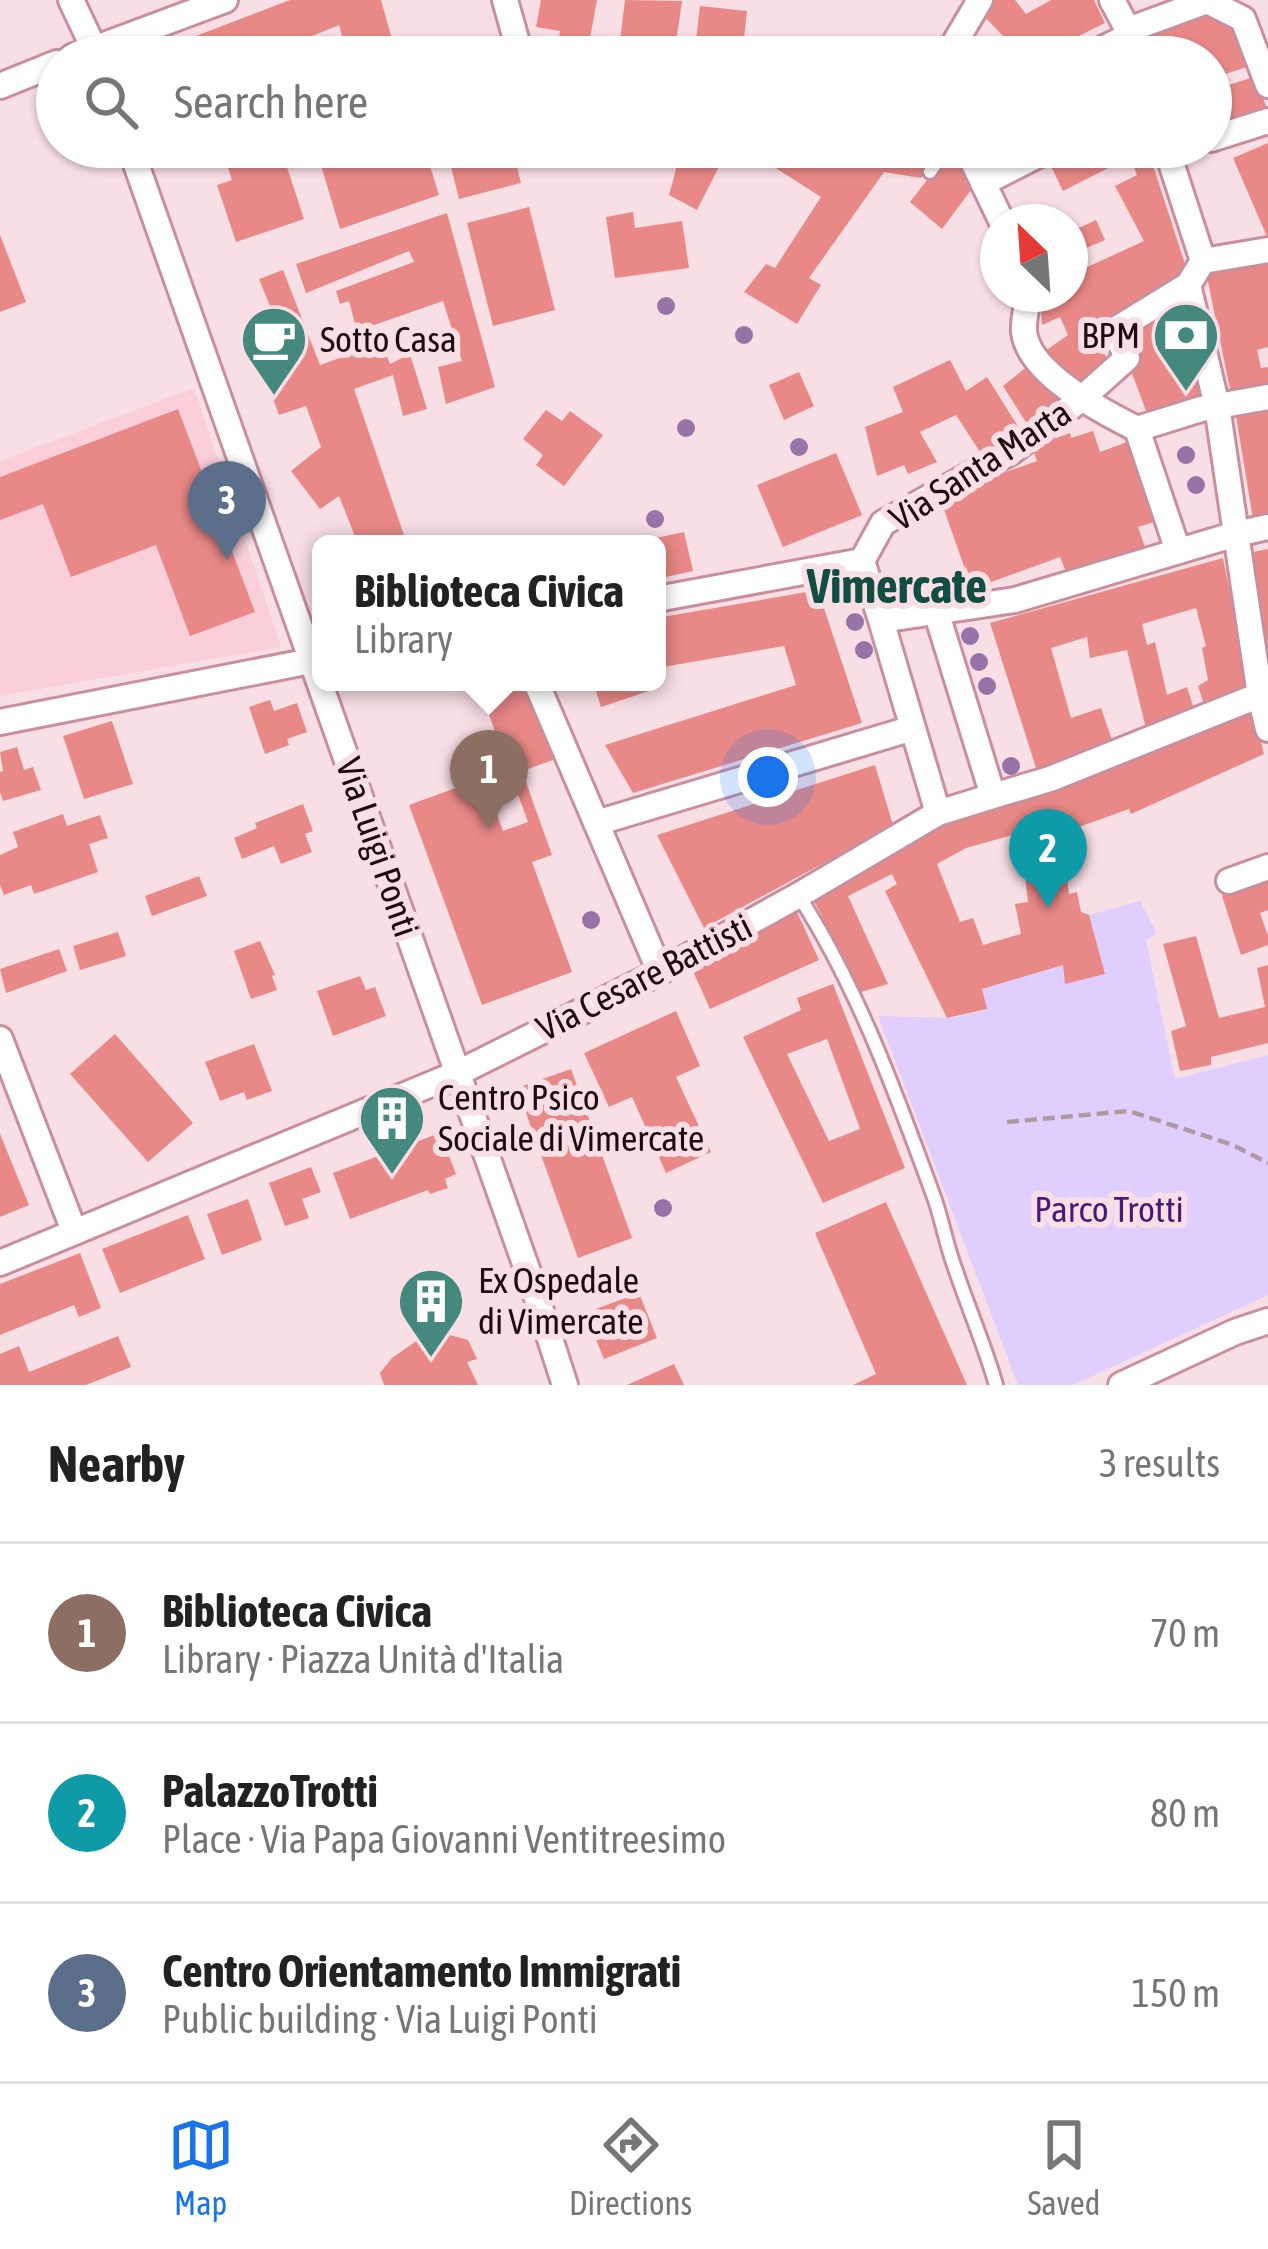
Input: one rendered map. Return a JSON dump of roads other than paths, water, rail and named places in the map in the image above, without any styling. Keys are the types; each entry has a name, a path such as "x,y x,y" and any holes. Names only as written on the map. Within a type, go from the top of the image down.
{"street":[{"path":"70,0 82,36"},
{"path":"134,36 225,0"},
{"path":"505,0 515,36"},
{"path":"959,36 980,0"},
{"path":"1112,0 1130,36"},
{"path":"1128,30 1207,1 1243,19 1268,85"},
{"path":"0,86 36,71"},
{"path":"1232,133 1268,122"},
{"name":"Via Luigi Ponti","path":"138,168 312,649"},
{"path":"976,168 996,204"},
{"path":"983,183 1013,168"},
{"path":"1173,168 1203,261"},
{"path":"1268,250 1203,261 1188,285 1216,406 1268,729"},
{"name":"Via Santa Marta","path":"862,561 883,523 1011,452 1080,400 1127,358 1115,329 1188,285"},
{"path":"1027,312 1024,332 1034,355 1080,400 1138,433 1176,545"},
{"path":"1138,433 1216,406 1268,397"},
{"path":"880,620 1015,600 1176,545 1268,527"},
{"path":"666,597 862,561 938,813"},
{"path":"936,611 993,796"},
{"path":"0,722 312,661"},
{"name":"Via Luigi Ponti","path":"327,691 565,1385"},
{"path":"540,691 660,972"},
{"name":"Via Cesare Battisti","path":"0,1263 458,1072 660,972 938,813 1050,779 1260,695"},
{"path":"596,823 913,728"},
{"path":"1229,881 1268,867"},
{"path":"0,1039 74,1231"},
{"path":"1121,1385 1268,1321"}],"lane":[{"path":"1116,36 1128,30"},
{"path":"930,172 933,168"},
{"path":"799,895 861,1007 936,1203 996,1385"}],"place":[{"name":"BPM","path":"1186,394"},
{"name":"Sotto Casa","path":"274,398"},
{"name":"Centro Orientamento Immigrati","path":"227,560"},
{"name":"Biblioteca Civica","path":"489,829"},
{"name":"PalazzoTrotti","path":"1048,908"},
{"name":"Centro Psico Sociale di Vimercate","path":"392,1177"},
{"name":"Ex Ospedale di Vimercate","path":"431,1360"}],"district":[{"name":"Vimercate","path":"897,585"}],"park label":[{"name":"Parco Trotti","path":"1109,1209"}]}
